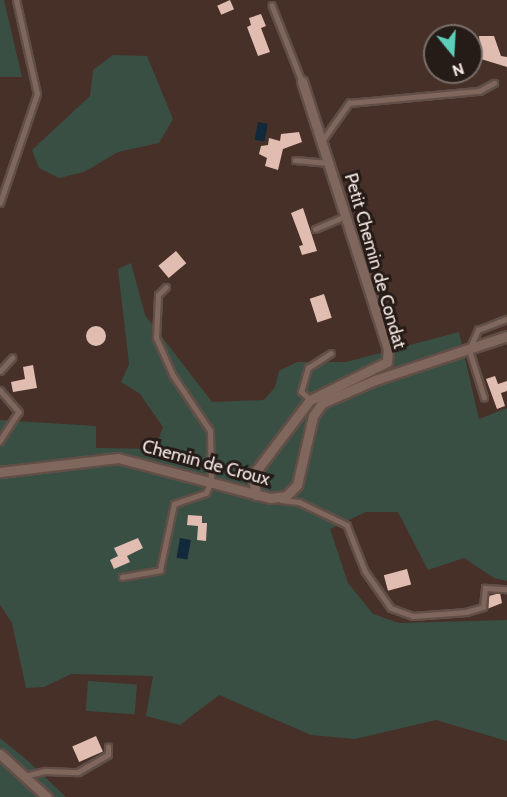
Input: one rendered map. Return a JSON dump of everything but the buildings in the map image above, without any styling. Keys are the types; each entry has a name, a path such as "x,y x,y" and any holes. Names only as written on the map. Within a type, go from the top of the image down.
{"street":[{"name":"Petit Chemin de Condat","path":"256,495 253,475 310,400 387,362 388,349 302,81"},
{"name":"Chemin de Croux","path":"0,472 118,458 256,495 270,498 286,496 297,485 313,416 322,403 337,394 507,336"},
{"path":"0,754 47,797"}],"lane":[{"path":"0,202 37,94 16,0"},
{"path":"272,5 302,81"},
{"path":"322,141 349,103 479,91 494,83"},
{"path":"295,160 329,163"},
{"path":"315,229 346,216"},
{"path":"123,577 160,570 174,504 206,493 211,482 210,431 173,376 156,338 158,295 166,287"},
{"path":"484,398 469,350 478,330 507,319"},
{"path":"310,400 302,392 308,368 331,353"},
{"path":"0,371 12,358"},
{"path":"0,390 19,412 0,441"},
{"path":"270,498 299,502 347,525 365,571 391,608 413,616 466,612 483,607 485,588 507,589"},
{"path":"25,776 45,771 78,772 108,755 108,747"}],"green space":[{"path":"0,0 4,0 22,77 0,77"},
{"path":"113,55 147,56 173,119 159,143 118,152 84,172 59,178 39,168 32,150 90,96 93,70"},
{"path":"131,263 145,315 212,402 264,400 275,387 279,371 297,362 346,362 459,332 479,419 507,408 507,581 494,578 464,558 428,570 398,512 366,512 330,529 348,583 373,614 399,623 507,620 507,741 436,720 355,739 311,735 219,695 180,725 146,716 153,676 71,674 44,687 26,688 12,623 0,605 0,420 96,426 96,448 155,449 163,427 140,394 121,382 129,364 118,269"},
{"path":"88,681 137,684 135,714 86,711"},
{"path":"0,738 28,761 66,797 0,797"}],"water":[{"path":"258,122 268,124 264,142 255,140"},
{"path":"180,538 191,540 187,560 177,558"}]}
